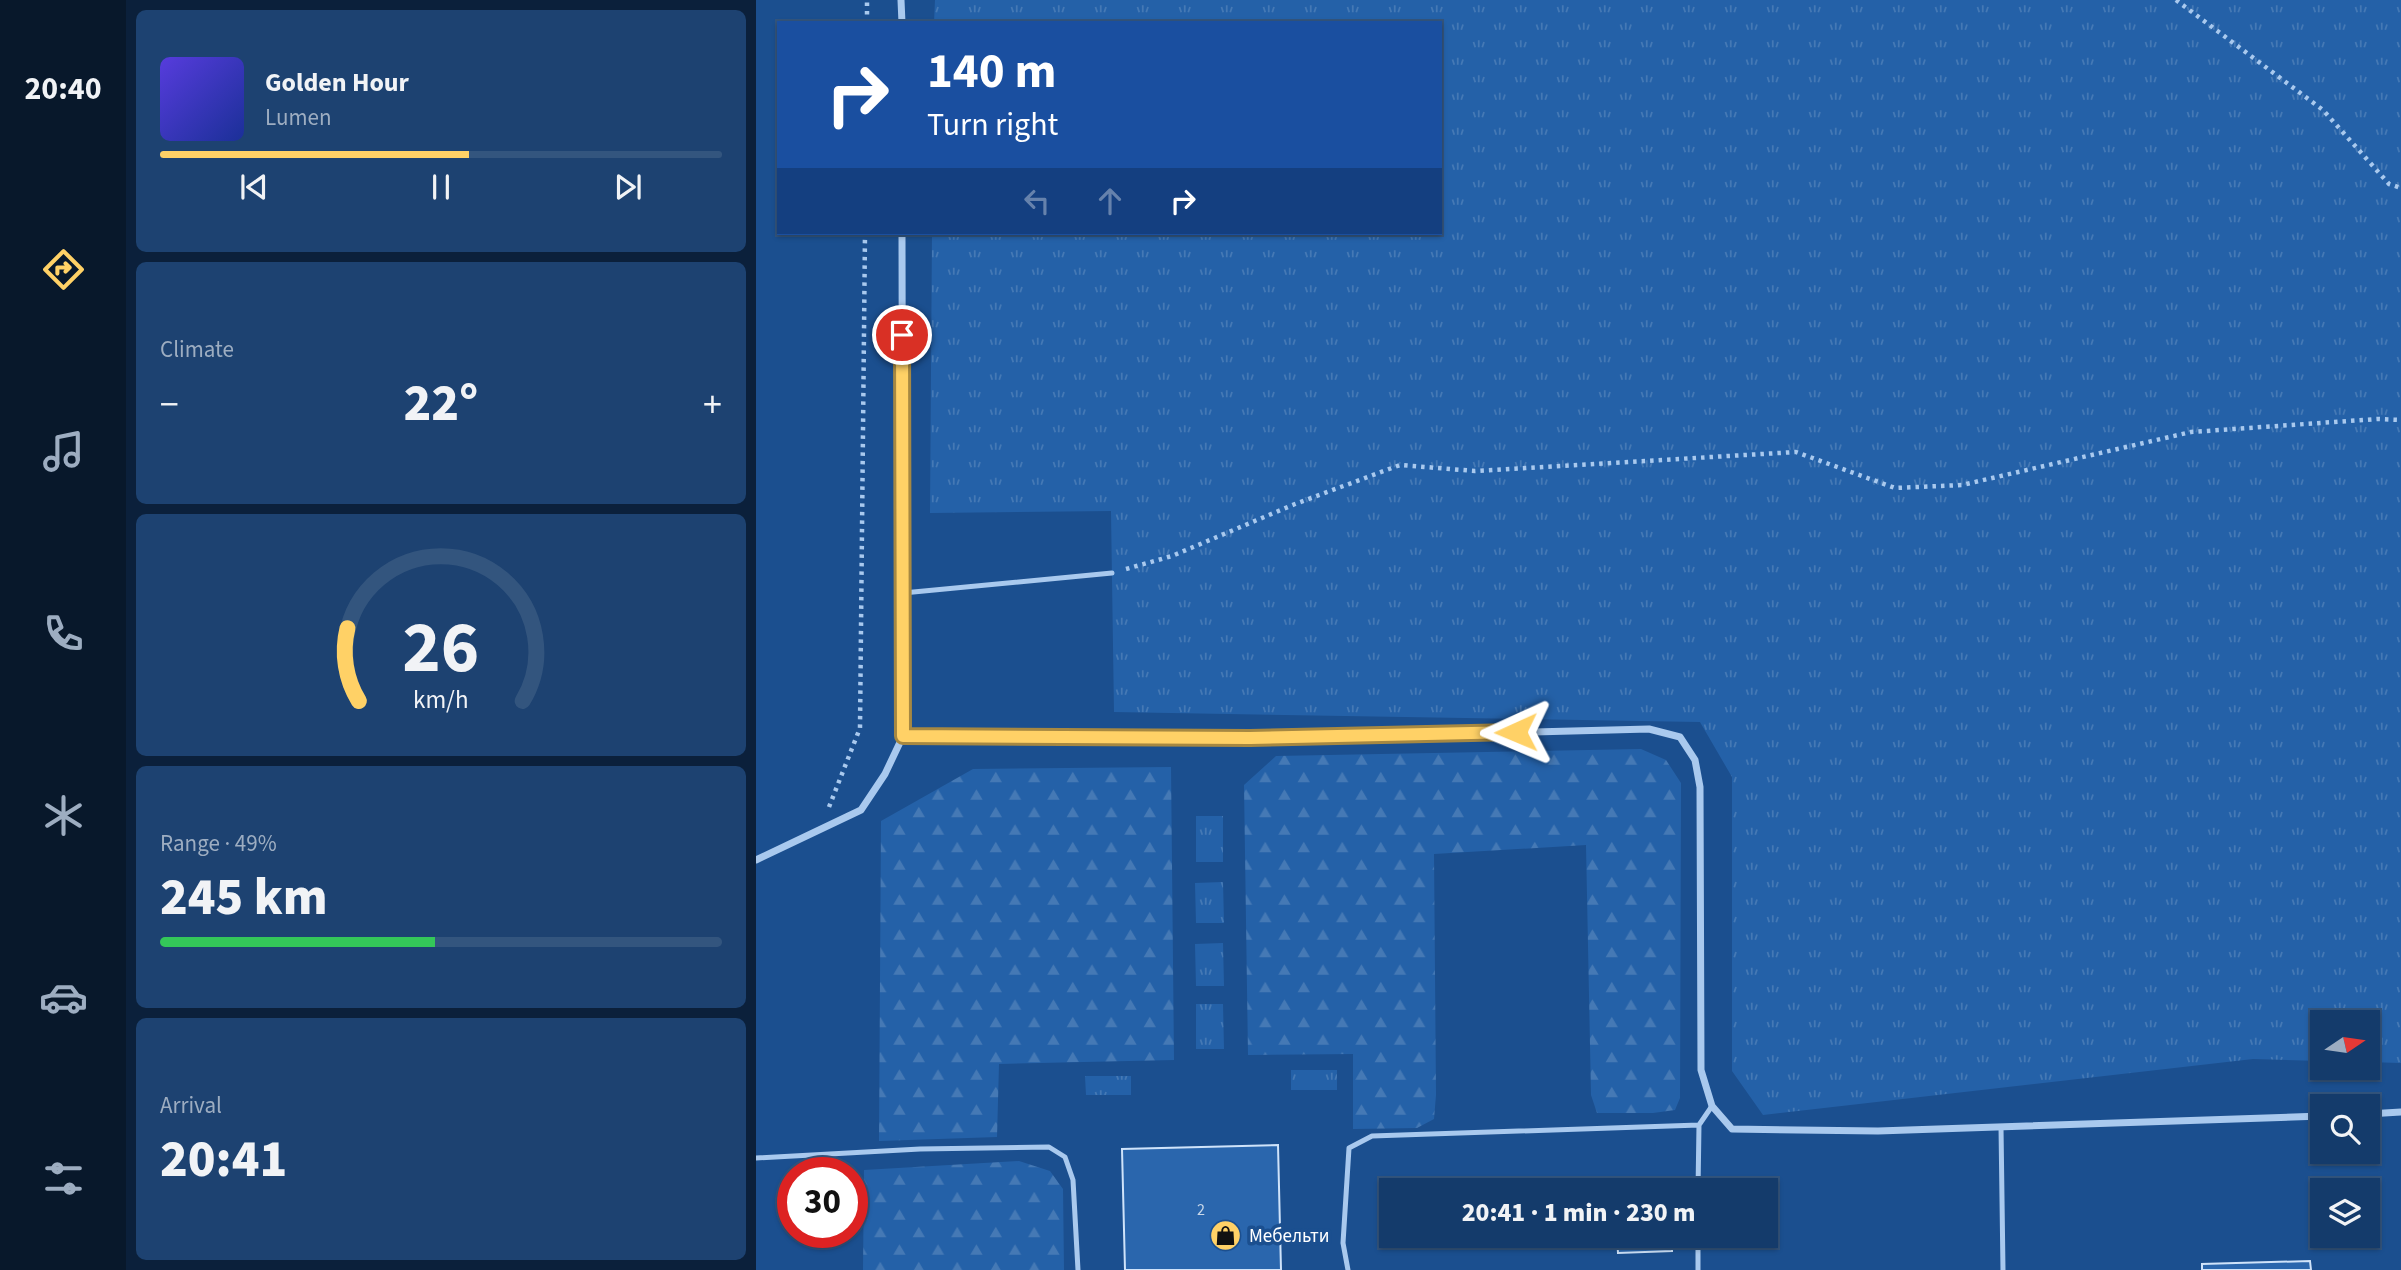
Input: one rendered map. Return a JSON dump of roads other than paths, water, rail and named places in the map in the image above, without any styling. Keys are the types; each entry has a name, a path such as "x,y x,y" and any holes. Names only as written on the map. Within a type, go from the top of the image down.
{"street":[{"path":"901,0 902,21"},
{"path":"756,860 861,810 885,774 903,736 902,235"},
{"path":"903,736 1250,738 1649,729 1680,737 1695,760 1700,788 1701,1070 1712,1107 1732,1129 1878,1131 2310,1116"},
{"path":"2380,1113 2401,1112"}],"lane":[{"path":"903,593 1112,573"},
{"path":"1698,1178 1699,1125 1712,1107"},
{"path":"1348,1270 1343,1243 1349,1148 1371,1136 1699,1125"},
{"path":"2001,1127 2003,1270"},
{"path":"756,1158 920,1149 1049,1147 1065,1157 1073,1180 1078,1270"},
{"path":"1698,1248 1698,1270"}],"place":[{"name":"Мебельти","path":"1226,1235"}]}
